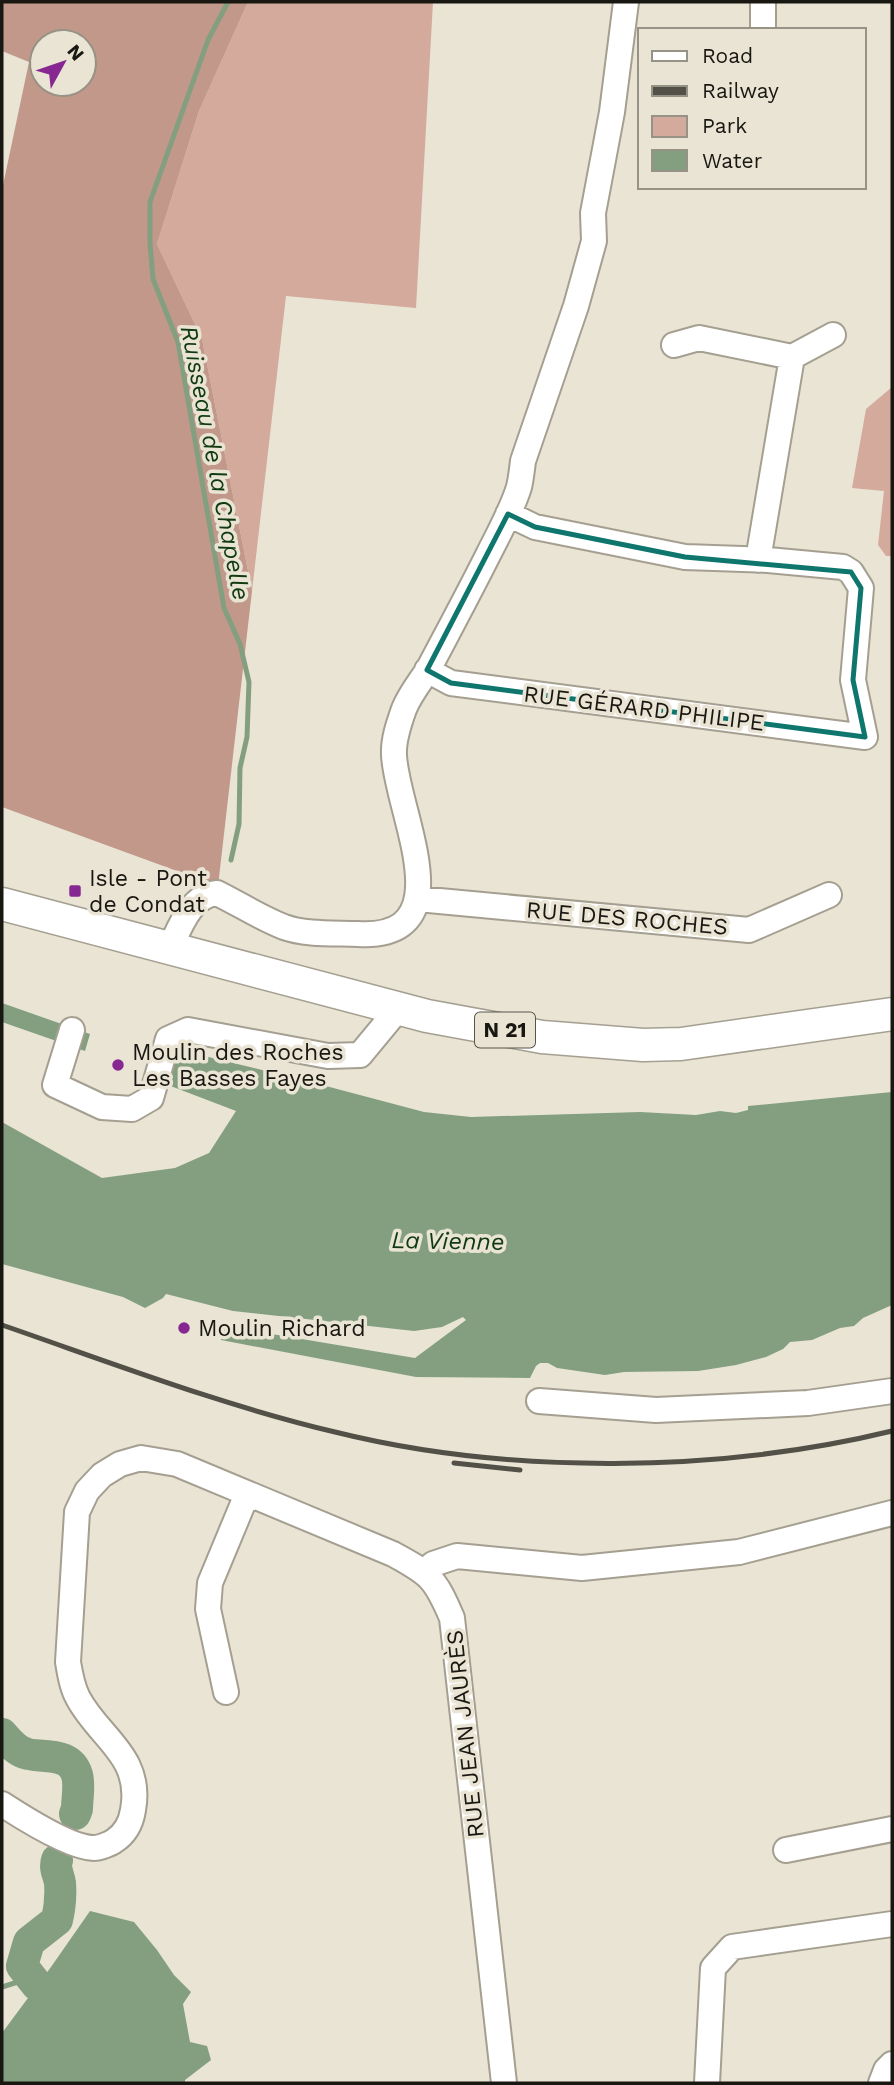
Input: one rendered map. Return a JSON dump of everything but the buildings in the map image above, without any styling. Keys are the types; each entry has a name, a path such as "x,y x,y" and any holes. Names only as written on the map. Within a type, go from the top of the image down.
{"main road":[{"name":"N 21","path":"2,904 398,1009 542,1037 643,1045 681,1044 892,1014"}],"street":[{"path":"170,948 192,908 209,894 217,894 285,928 374,935 389,932 402,923 418,899 417,857 397,779 394,752 398,728 405,706 473,586 508,514 519,487 523,461 576,306 594,241 593,213 612,112 626,2"},
{"path":"763,2 763,28"},
{"path":"674,345 699,338 792,357 833,335"},
{"path":"508,514 535,527 685,557 758,560 792,357"},
{"name":"RUE GÉRARD PHILIPE","path":"427,670 451,683 865,737 853,680 861,588 851,572 843,568 758,560"},
{"name":"RUE DES ROCHES","path":"418,899 749,930 829,895"},
{"path":"70,1038 55,1085 102,1107 132,1109 151,1098 168,1039 188,1030 328,1056 360,1055 398,1009"},
{"path":"539,1401 656,1410 808,1403 892,1391"},
{"name":"RUE JEAN JAURÈS","path":"2,1804 66,1841 94,1848 113,1842 131,1823 134,1784 128,1767 79,1699 68,1662 77,1512 87,1491 102,1475 120,1464 141,1458 177,1464 393,1554 425,1572 441,1592 452,1618 504,2083"},
{"path":"226,1692 208,1609 210,1583 247,1494"},
{"path":"425,1572 433,1564 457,1556 582,1568 739,1552 892,1513"},
{"path":"786,1850 892,1829"},
{"path":"707,2083 713,1968 732,1947 892,1924"},
{"path":"881,2083 886,2070 892,2064"}],"highlighted area":[{"path":"508,514 535,527 685,557 851,572 861,588 853,680 865,737 451,683 427,670"}],"green space":[{"path":"248,2 433,2 416,308 286,296 252,591 202,339 157,244 199,111"},
{"path":"892,387 892,556 886,556 878,545 884,491 852,488 866,409"}],"shaded area":[{"path":"2,2 248,2 199,111 157,244 202,339 252,591 218,886 2,807 2,190 28,67 28,98 98,98 98,28 28,28 28,62 2,51"}],"water":[{"path":"2,1003 90,1034 85,1051 2,1022"},
{"name":"La Vienne","path":"188,1052 424,1112 471,1117 640,1112 696,1115 720,1111 736,1113 748,1110 748,1106 892,1092 892,1305 863,1318 854,1326 840,1328 812,1340 790,1342 783,1349 766,1357 698,1371 624,1372 605,1375 540,1363 530,1378 416,1377 221,1340 224,1326 415,1358 466,1320 463,1317 442,1327 414,1331 233,1311 166,1294 145,1308 123,1297 2,1264 2,1122 102,1178 175,1168 209,1153 236,1111 168,1085 175,1053"},
{"path":"90,1911 134,1922 174,1975 191,1992 183,2004 190,2042 207,2046 211,2060 185,2080 185,2083 2,2083 2,2033"}],"waterway":[{"name":"Ruisseau de la Chapelle","path":"228,2 208,40 150,202 150,242 153,279 178,342 224,608 240,644 249,682 247,737 240,768 239,824 231,860"},
{"path":"2,1734 20,1751 57,1757 74,1768 78,1783 75,1814"},
{"path":"37,1985 22,1966 29,1942 57,1920 60,1906 57,1860"},
{"path":"2,1987 21,1981 37,1985"}],"railway":[{"path":"2,1325 167,1383 292,1421 402,1446 471,1456 542,1462 685,1461 756,1455 825,1445 892,1431"},
{"path":"454,1463 520,1470"}],"place":[{"name":"Isle - Pont de Condat","path":"75,891"},
{"name":"Moulin des Roches Les Basses Fayes","path":"118,1065"},
{"name":"Moulin Richard","path":"184,1328"}]}
